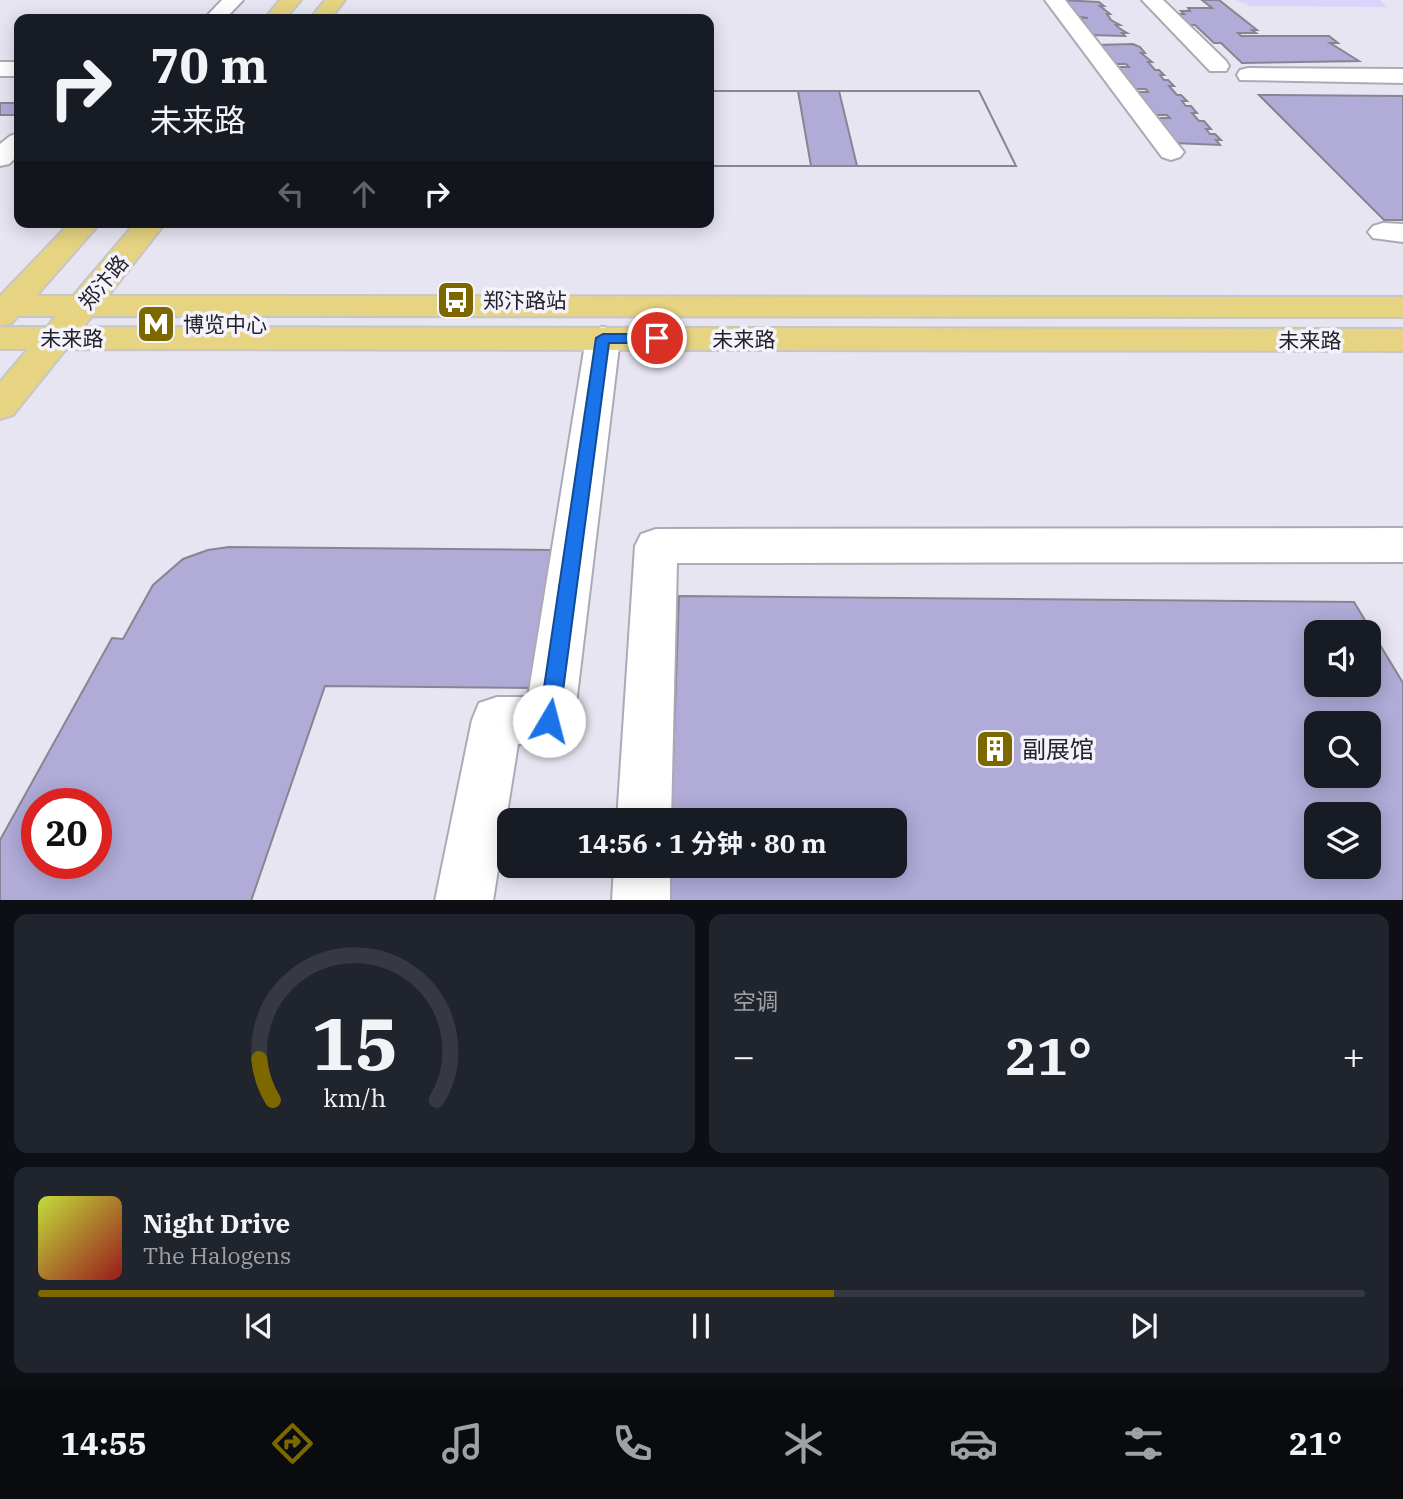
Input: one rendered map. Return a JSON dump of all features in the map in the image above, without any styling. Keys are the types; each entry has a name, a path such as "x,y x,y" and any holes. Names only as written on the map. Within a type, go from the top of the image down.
{"main road":[{"path":"278,14 291,0"},
{"path":"324,14 335,0"},
{"path":"3,309 81,228"},
{"name":"郑汴路","path":"0,406 147,228"},
{"name":"未来路","path":"3,309 83,306 1403,307"},
{"name":"未来路","path":"0,338 1403,340"}],"lane":[{"path":"219,14 233,0"},
{"path":"1055,0 1171,152"},
{"path":"1152,0 1218,66"},
{"path":"1248,75 1403,76"},
{"path":"0,158 14,145"},
{"path":"464,900 497,720 549,721 603,338"},
{"path":"645,808 656,547 1403,545"},
{"path":"641,900 642,878"}],"shaded area":[{"path":"1236,0 1380,0 1387,7 1250,6"}],"building":[{"path":"1061,0 1099,2 1110,14 1107,14 1111,20 1127,33 1122,33 1125,36 1088,35 1075,18 1088,18 1073,16"},
{"path":"1202,0 1219,0 1257,30 1252,30 1256,33 1238,33 1241,36 1329,36 1338,43 1330,43 1359,61 1242,63 1221,43 1214,43 1195,25 1188,25 1177,14 1190,11 1188,8 1212,8"},
{"path":"1133,44 1140,47 1145,53 1141,53 1152,62 1148,62 1164,75 1160,75 1164,80 1174,86 1169,86 1177,95 1187,101 1182,101 1197,113 1192,113 1199,121 1204,121 1211,129 1206,129 1210,134 1215,134 1221,140 1216,140 1220,145 1174,143 1154,118 1170,118 1167,115 1152,115 1134,92 1148,92 1146,89 1131,89 1114,67 1129,67 1126,64 1111,64 1097,45"},
{"path":"714,91 798,91 811,166 714,166"},
{"path":"714,91 979,91 1016,166 714,166"},
{"path":"839,91 979,91 1016,166 857,166"},
{"path":"1259,95 1403,96 1403,220 1384,220"},
{"path":"0,103 14,103 14,115 0,115"},
{"path":"229,547 552,550 530,688 325,686 251,900 0,900 0,840 21,802 21,879 112,879 112,788 29,788 112,638 123,639 153,585 183,559 208,550"},
{"name":"副展馆","path":"679,596 1354,602 1365,620 1304,620 1304,697 1381,697 1381,647 1403,683 1403,900 668,900 669,878 907,878 907,808 671,808"}],"place":[{"name":"郑汴路站","path":"456,300"},
{"name":"博览中心","path":"156,324"},
{"name":"副展馆","path":"995,749"}],"route":[{"path":"549,721 603,338 657,338"}]}
